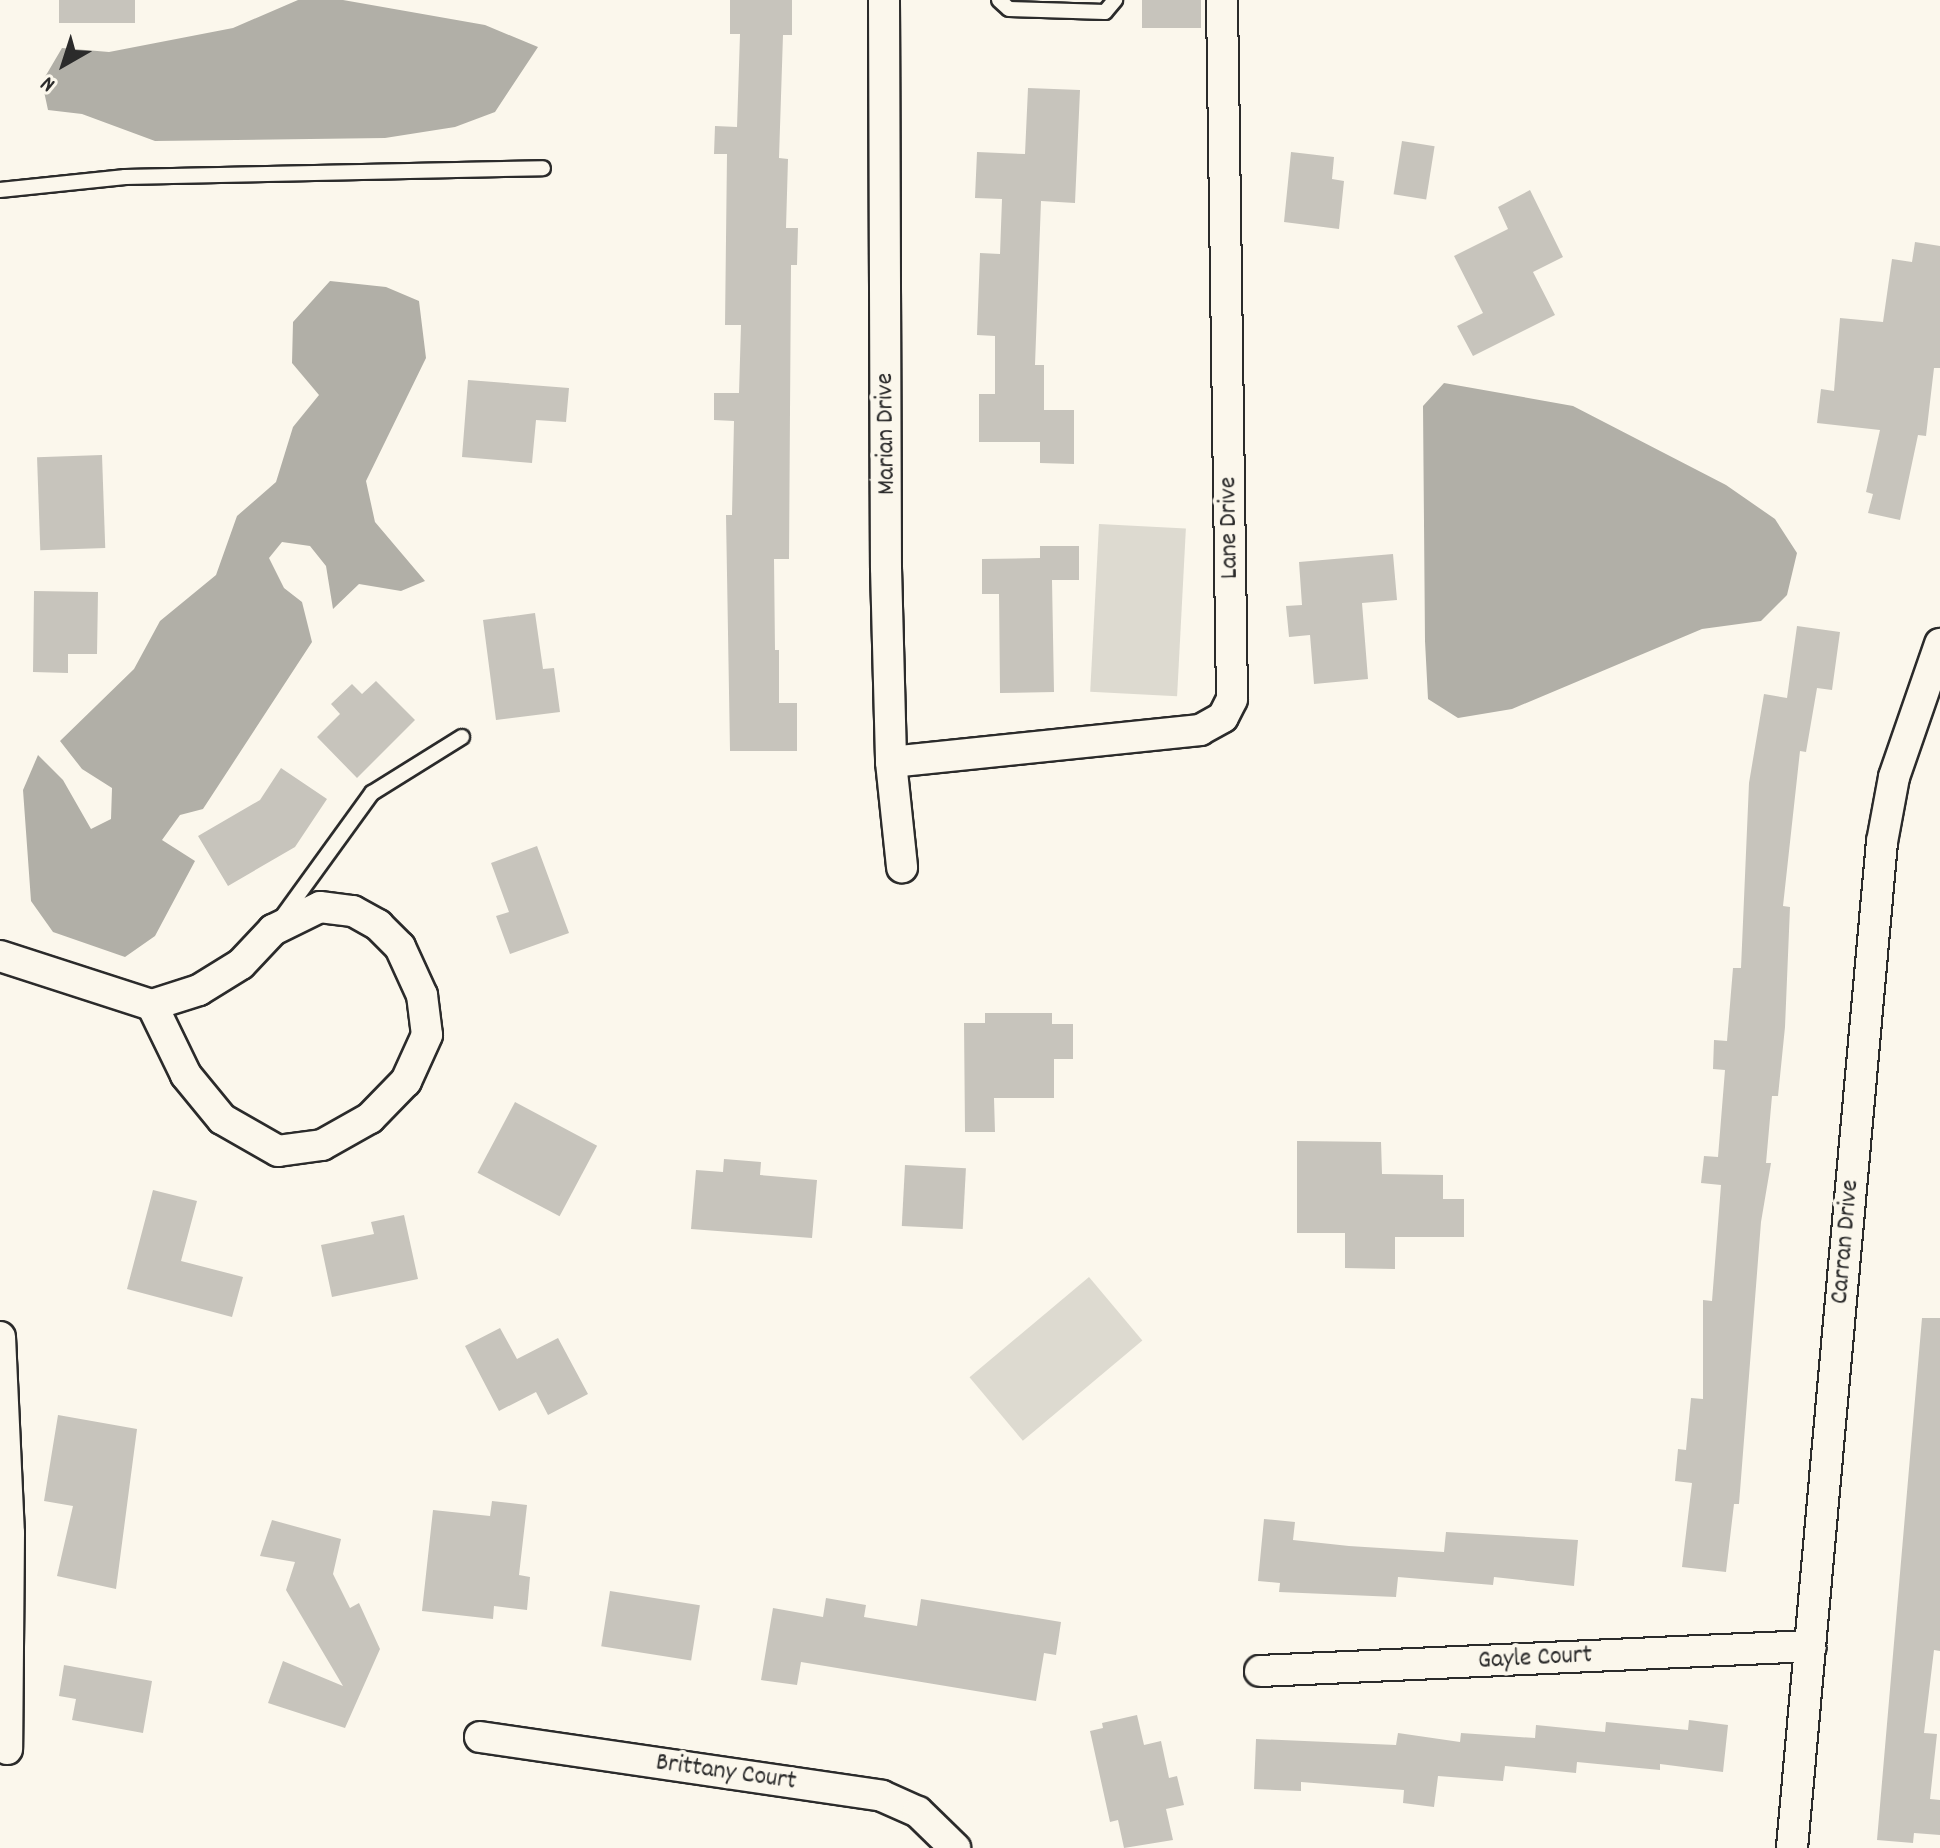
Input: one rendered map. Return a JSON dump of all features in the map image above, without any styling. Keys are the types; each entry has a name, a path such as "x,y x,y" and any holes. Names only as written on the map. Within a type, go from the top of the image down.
{"street":[{"name":"Marian Drive","path":"884,0 891,762 902,867"},
{"name":"Lane Drive","path":"891,762 1200,730 1223,717 1232,699 1222,0"},
{"name":"Carran Drive","path":"1792,1848 1882,842 1894,777 1940,644"},
{"path":"0,956 152,1005 209,983 241,964 273,930 320,907 353,911 378,925 400,947 422,995 427,1035 406,1081 370,1118 322,1145 278,1151 222,1119 186,1075 152,1005"},
{"path":"0,1337 9,1533 7,1749"},
{"name":"Gayle Court","path":"1260,1671 1810,1646"},
{"name":"Brittany Court","path":"480,1737 882,1796 918,1812 955,1848"}],"lane":[{"path":"999,0 1009,9 1105,12 1115,0"},
{"path":"0,190 125,177 543,168"},
{"path":"273,930 372,793 462,737"}],"shaded area":[{"path":"298,0 343,0 485,25 538,47 495,112 455,127 385,138 155,141 82,114 48,110 42,82 62,48 109,52 233,28"},
{"path":"330,281 386,287 419,301 426,358 366,481 375,522 425,581 401,591 359,584 333,609 326,566 310,546 282,542 269,558 284,588 302,602 312,642 203,809 180,815 162,840 195,861 155,936 125,957 53,932 31,901 23,790 38,755 63,780 91,829 111,819 112,788 82,769 60,741 134,669 160,621 216,575 237,516 276,482 293,427 319,395 292,363 293,322"},
{"path":"1444,383 1573,406 1726,485 1775,519 1797,553 1787,595 1761,621 1702,629 1512,709 1458,718 1428,699 1425,641 1423,406"},
{"path":"1099,524 1186,529 1177,696 1090,692"},
{"path":"1089,1277 1142,1341 1023,1441 969,1377"}],"building":[{"path":"59,0 135,0 135,23 59,23"},
{"path":"730,0 792,0 792,35 783,35 779,158 788,159 786,228 798,228 797,265 791,265 789,559 774,559 779,703 797,703 797,751 730,751 726,515 732,515 734,421 714,420 714,393 739,393 741,325 725,325 727,154 714,154 715,126 737,127 740,34 730,34"},
{"path":"1142,0 1201,0 1201,28 1142,28"},
{"path":"1028,88 1080,90 1075,203 1041,201 1035,365 1044,365 1044,410 1074,410 1074,464 1040,463 1040,442 979,442 979,394 995,394 995,336 977,335 980,253 1000,254 1002,199 975,198 977,152 1025,154"},
{"path":"1402,141 1435,146 1426,199 1394,194"},
{"path":"1291,152 1334,157 1332,179 1344,181 1339,229 1284,222"},
{"path":"1530,190 1563,257 1533,272 1555,315 1473,356 1457,326 1483,313 1454,256 1508,229 1498,207"},
{"path":"1915,242 1940,246 1940,368 1934,368 1926,436 1918,435 1900,520 1868,513 1873,494 1866,492 1880,430 1817,423 1821,389 1834,391 1840,318 1883,322 1892,259 1912,262"},
{"path":"468,380 569,388 566,422 536,420 532,463 462,457"},
{"path":"102,455 105,548 40,550 37,457"},
{"path":"1040,546 1079,546 1079,580 1052,580 1054,692 1000,693 999,594 982,594 982,559 1040,558"},
{"path":"1393,554 1397,600 1362,603 1368,679 1314,684 1310,635 1289,637 1286,606 1302,605 1299,562"},
{"path":"34,591 98,592 97,654 68,654 68,673 33,672"},
{"path":"535,613 543,669 554,668 560,712 496,720 483,620"},
{"path":"1797,626 1840,632 1832,690 1817,688 1806,752 1800,751 1783,906 1790,907 1785,1027 1778,1096 1772,1096 1766,1163 1771,1163 1761,1222 1739,1504 1734,1504 1726,1572 1682,1567 1692,1483 1675,1481 1678,1449 1686,1450 1691,1398 1703,1399 1703,1300 1712,1301 1721,1185 1701,1183 1704,1156 1718,1157 1725,1070 1713,1069 1714,1040 1727,1041 1733,968 1741,968 1749,783 1764,694 1787,698"},
{"path":"376,681 415,720 357,778 317,737 340,714 331,704 352,684 362,694"},
{"path":"281,768 327,799 295,847 228,886 198,836 260,800"},
{"path":"537,846 569,933 510,954 496,916 509,912 491,863"},
{"path":"985,1013 1052,1013 1052,1024 1073,1024 1073,1059 1054,1059 1054,1098 994,1098 995,1132 965,1132 964,1023 985,1023"},
{"path":"515,1102 597,1146 560,1216 477,1173"},
{"path":"1297,1141 1381,1142 1382,1174 1443,1175 1443,1199 1464,1199 1464,1237 1395,1237 1395,1269 1345,1268 1345,1233 1297,1233"},
{"path":"724,1159 761,1162 760,1175 817,1180 812,1238 691,1229 696,1170 723,1172"},
{"path":"905,1165 966,1168 963,1229 902,1226"},
{"path":"153,1190 197,1201 181,1261 243,1277 232,1317 127,1289"},
{"path":"404,1215 418,1279 332,1297 321,1245 374,1234 371,1222"},
{"path":"1922,1318 1940,1318 1940,1651 1934,1650 1924,1733 1937,1734 1930,1799 1940,1800 1940,1835 1914,1833 1913,1843 1877,1840"},
{"path":"500,1328 517,1359 558,1338 588,1394 548,1415 536,1392 499,1411 465,1346"},
{"path":"58,1415 137,1429 116,1589 57,1576 73,1506 44,1501"},
{"path":"492,1501 527,1505 519,1575 530,1577 527,1610 494,1606 493,1619 422,1611 433,1510 490,1516"},
{"path":"1264,1519 1295,1522 1293,1540 1349,1546 1444,1552 1446,1532 1578,1540 1574,1586 1494,1577 1493,1585 1398,1577 1396,1597 1279,1592 1280,1583 1258,1581"},
{"path":"272,1520 341,1539 333,1574 350,1608 359,1603 380,1649 345,1728 268,1703 283,1661 343,1686 286,1590 295,1562 260,1556"},
{"path":"610,1591 700,1605 691,1661 601,1646"},
{"path":"826,1598 866,1605 864,1617 917,1626 921,1599 1061,1622 1056,1655 1044,1653 1036,1701 801,1662 797,1685 761,1680 773,1608 823,1617"},
{"path":"64,1665 152,1681 143,1733 72,1720 76,1699 59,1696"},
{"path":"1137,1715 1144,1745 1161,1741 1169,1778 1177,1776 1184,1805 1166,1809 1173,1840 1124,1848 1118,1820 1110,1822 1090,1731 1103,1728 1102,1723"},
{"path":"1689,1720 1728,1725 1723,1772 1660,1764 1660,1770 1577,1762 1576,1773 1505,1766 1503,1781 1438,1776 1434,1807 1403,1803 1404,1790 1301,1782 1301,1791 1254,1789 1256,1739 1396,1745 1398,1733 1460,1742 1461,1733 1535,1738 1536,1725 1605,1732 1606,1722 1688,1730"}]}
